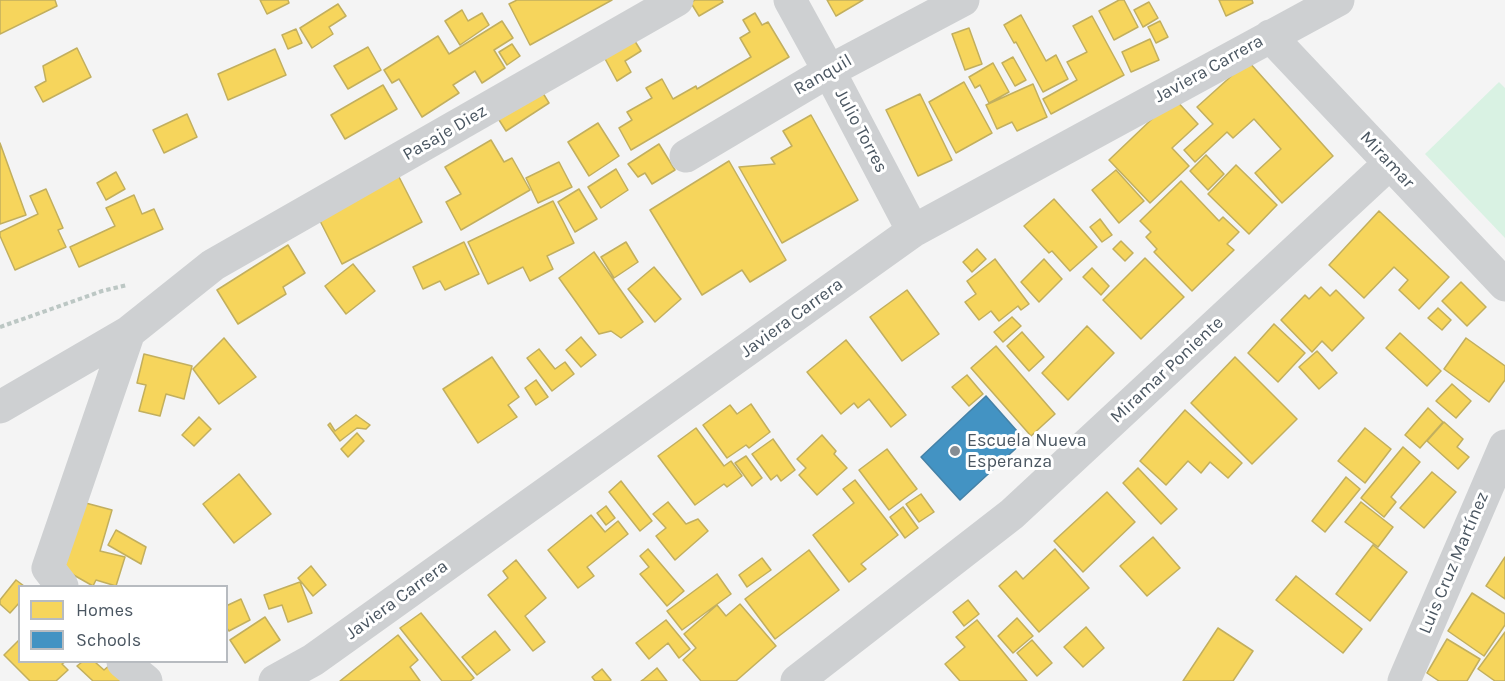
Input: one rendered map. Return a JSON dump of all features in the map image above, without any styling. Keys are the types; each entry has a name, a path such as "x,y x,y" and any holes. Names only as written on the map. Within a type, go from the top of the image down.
{"street":[{"name":"Pasaje Diez","path":"129,332 213,265 677,0"},
{"name":"Julio Torres","path":"790,0 913,231"},
{"name":"Ranquil","path":"686,156 829,71 963,0"},
{"name":"Javiera Carrera","path":"275,681 313,660 913,231 1338,0"},
{"name":"Miramar","path":"1270,36 1505,285"},
{"name":"Miramar Poniente","path":"797,681 1012,514 1390,163"},
{"path":"0,407 129,332"},
{"path":"61,585 48,568 129,332"},
{"name":"Luis Cruz Martínez","path":"1404,681 1505,446"},
{"path":"124,663 147,681"}],"path":[{"path":"0,327 102,291 135,283"}],"green space":[{"path":"1499,82 1505,88 1505,238 1425,154"}],"building: Homes":[{"path":"0,0 55,0 57,6 0,34"},
{"path":"260,0 288,0 289,3 267,14"},
{"path":"517,0 612,0 530,45 509,4"},
{"path":"695,0 722,0 723,2 699,16 691,3"},
{"path":"827,0 863,0 836,16"},
{"path":"1119,0 1124,0 1138,27 1114,40 1099,11"},
{"path":"1219,0 1252,0 1253,3 1226,16"},
{"path":"1149,2 1158,18 1143,27 1134,10"},
{"path":"338,4 346,16 329,27 333,34 312,48 300,28"},
{"path":"462,10 468,21 482,13 489,25 460,45 445,21"},
{"path":"755,13 762,25 768,22 789,57 631,150 619,128 632,120 627,112 652,98 646,88 662,79 673,99 696,86 697,89 751,57 740,38 750,32 743,20"},
{"path":"1021,15 1046,61 1056,55 1068,79 1043,92 1016,42 1014,43 1004,25"},
{"path":"1092,16 1124,75 1051,114 1043,99 1077,80 1067,62 1087,52 1073,26"},
{"path":"502,21 513,38 494,50 505,68 482,83 475,71 453,85 459,93 422,117 399,79 392,83 384,70 438,36 449,54"},
{"path":"1160,21 1168,37 1156,43 1148,27"},
{"path":"969,28 982,64 965,70 952,34"},
{"path":"296,29 302,43 288,49 282,35"},
{"path":"633,38 641,51 625,61 631,72 617,81 603,55"},
{"path":"1150,39 1159,60 1131,72 1122,52"},
{"path":"512,44 520,56 507,65 499,52"},
{"path":"368,47 381,70 348,89 334,66"},
{"path":"77,48 91,77 43,102 35,87 46,81 43,66"},
{"path":"275,49 286,75 228,100 218,74"},
{"path":"1013,57 1026,80 1015,86 1002,63"},
{"path":"1248,61 1333,156 1282,203 1255,173 1281,149 1254,119 1233,138 1227,132 1195,162 1184,150 1213,124 1197,107"},
{"path":"993,63 1009,92 989,103 980,85 975,88 969,77"},
{"path":"964,82 992,133 956,153 929,102"},
{"path":"1033,84 1047,117 1017,131 1012,122 997,129 986,105"},
{"path":"383,85 397,109 345,139 331,115"},
{"path":"538,85 549,103 506,131 494,112"},
{"path":"920,94 952,160 918,176 886,110"},
{"path":"1174,98 1198,124 1172,148 1189,166 1150,203 1109,160"},
{"path":"187,114 197,137 164,153 153,130"},
{"path":"811,115 858,200 782,243 739,167 775,164 771,158 792,146 783,131"},
{"path":"598,123 619,156 589,176 568,142"},
{"path":"491,140 504,162 512,158 530,190 461,230 446,202 461,194 445,167"},
{"path":"0,143 26,215 0,224"},
{"path":"659,144 675,170 652,184 645,173 638,177 628,164"},
{"path":"1206,155 1224,174 1208,190 1190,171"},
{"path":"729,161 786,260 750,282 742,270 702,295 650,210"},
{"path":"559,162 572,187 538,203 526,178"},
{"path":"1236,165 1277,205 1249,234 1208,194"},
{"path":"616,169 628,190 601,208 588,187"},
{"path":"1116,170 1144,201 1119,223 1092,190"},
{"path":"116,172 125,189 106,200 97,183"},
{"path":"397,173 422,222 342,264 317,215"},
{"path":"1181,181 1219,221 1223,217 1239,232 1227,244 1234,250 1192,291 1154,252 1157,249 1146,237 1151,232 1140,221"},
{"path":"46,189 63,228 58,230 66,247 15,270 0,232 38,214 30,196"},
{"path":"579,189 597,219 575,232 558,202"},
{"path":"134,195 142,214 154,209 163,229 79,267 70,247 115,226 106,208"},
{"path":"1054,199 1097,247 1070,271 1052,251 1049,253 1024,226"},
{"path":"553,201 574,243 547,256 553,269 530,281 523,267 488,284 468,242"},
{"path":"1379,211 1449,277 1419,309 1399,290 1408,280 1394,267 1364,298 1329,265"},
{"path":"1100,219 1112,235 1102,242 1090,227"},
{"path":"1121,241 1133,253 1125,261 1113,249"},
{"path":"464,242 479,274 445,290 440,281 423,289 413,267"},
{"path":"626,242 638,262 614,278 601,257"},
{"path":"288,245 305,273 283,287 286,294 238,324 217,290"},
{"path":"977,249 986,259 972,272 963,262"},
{"path":"594,252 643,322 621,338 611,331 599,334 559,278"},
{"path":"1145,258 1184,297 1141,339 1103,300"},
{"path":"995,259 1029,304 1021,310 1018,306 999,321 991,311 979,320 965,302 976,294 967,281"},
{"path":"1044,259 1062,279 1039,302 1021,282"},
{"path":"353,264 375,291 346,314 325,286"},
{"path":"654,267 681,299 655,322 628,289"},
{"path":"1092,268 1109,286 1101,295 1083,277"},
{"path":"1461,282 1486,307 1467,326 1442,301"},
{"path":"1321,287 1330,296 1336,290 1364,318 1332,351 1322,341 1312,352 1281,320 1305,295 1309,299"},
{"path":"907,290 939,334 902,361 870,317"},
{"path":"1438,308 1451,320 1442,330 1428,318"},
{"path":"1012,317 1021,326 1003,342 994,332"},
{"path":"1274,324 1305,353 1278,382 1248,353"},
{"path":"1087,326 1114,353 1068,400 1042,373"},
{"path":"1022,332 1044,357 1029,371 1007,346"},
{"path":"1400,333 1441,371 1427,386 1386,348"},
{"path":"581,337 596,355 581,367 566,350"},
{"path":"224,338 256,377 219,404 193,369"},
{"path":"1466,338 1505,366 1505,380 1489,402 1444,369"},
{"path":"846,340 906,415 891,427 869,399 858,408 854,403 841,414 807,372"},
{"path":"996,346 1055,414 1031,436 971,368"},
{"path":"539,349 555,369 565,362 574,374 552,391 527,358"},
{"path":"1317,351 1337,373 1319,389 1299,367"},
{"path":"144,354 192,366 184,399 166,394 160,416 139,411 146,385 137,383"},
{"path":"492,357 519,397 508,405 517,417 478,443 443,389"},
{"path":"1235,357 1297,419 1252,464 1191,403"},
{"path":"967,375 983,394 969,406 952,387"},
{"path":"536,380 548,397 536,405 525,388"},
{"path":"1452,384 1471,401 1456,418 1436,401"},
{"path":"751,404 770,432 749,448 746,445 727,458 703,425 730,405 737,414"},
{"path":"1428,408 1443,422 1420,448 1405,435"},
{"path":"1185,410 1242,463 1228,478 1210,462 1201,473 1188,461 1166,485 1140,461"},
{"path":"356,415 370,425 366,429 357,428 340,441 328,425 330,423 335,431"},
{"path":"199,417 211,429 194,446 182,435"},
{"path":"1444,422 1463,439 1457,447 1469,457 1458,469 1427,441"},
{"path":"696,428 724,466 731,461 742,476 727,487 724,484 695,505 658,456"},
{"path":"1365,428 1391,449 1365,483 1338,461"},
{"path":"357,433 364,441 348,457 341,449"},
{"path":"822,435 836,451 834,454 847,468 817,495 799,475 806,468 797,459"},
{"path":"773,439 795,470 781,481 777,475 771,480 752,454"},
{"path":"1403,447 1420,462 1391,497 1396,502 1384,517 1361,498"},
{"path":"887,449 917,489 889,510 859,470"},
{"path":"746,456 762,478 752,486 735,463"},
{"path":"1138,468 1177,509 1161,524 1123,483"},
{"path":"1432,472 1456,492 1424,528 1400,508"},
{"path":"239,474 271,514 234,543 203,504"},
{"path":"1346,477 1360,489 1325,532 1312,521"},
{"path":"855,480 898,535 861,564 866,569 849,582 813,535 854,503 843,489"},
{"path":"621,481 652,521 640,531 609,492"},
{"path":"1107,492 1135,522 1083,572 1054,541"},
{"path":"921,494 934,512 919,522 906,504"},
{"path":"82,502 112,510 100,551 125,557 116,585 96,580 91,585 63,569"},
{"path":"668,502 686,524 698,519 708,531 675,560 656,536 666,528 653,514"},
{"path":"1361,502 1393,527 1378,547 1345,522"},
{"path":"606,506 615,518 606,525 597,513"},
{"path":"903,507 918,528 905,538 890,517"},
{"path":"591,515 605,532 618,521 628,534 587,567 594,576 578,588 548,550"},
{"path":"116,530 146,547 141,564 108,545"},
{"path":"1153,537 1180,568 1147,596 1120,566"},
{"path":"1373,545 1407,572 1370,621 1336,594"},
{"path":"648,549 684,591 667,606 640,574 649,567 640,556"},
{"path":"1055,549 1089,588 1039,632 999,586 1016,571 1023,579"},
{"path":"809,550 839,590 775,639 745,599"},
{"path":"1505,557 1505,599 1486,586"},
{"path":"762,558 771,570 747,587 739,575"},
{"path":"516,560 546,598 525,616 545,642 533,651 488,595 508,578 503,571"},
{"path":"311,566 326,585 313,596 298,578"},
{"path":"717,574 731,594 682,630 667,611"},
{"path":"1296,576 1362,629 1343,653 1276,600"},
{"path":"16,580 23,585 18,585 18,604 10,613 0,604 0,600"},
{"path":"300,582 312,613 288,622 282,605 269,609 264,595"},
{"path":"1472,593 1505,614 1505,625 1484,656 1448,631"},
{"path":"241,599 250,620 229,631 228,605"},
{"path":"968,600 979,614 964,626 953,612"},
{"path":"740,604 776,646 736,681 701,681 683,660 696,648 684,634 717,605 726,616"},
{"path":"421,613 474,678 470,681 442,681 400,628"},
{"path":"265,617 280,640 245,663 230,640"},
{"path":"1017,618 1033,636 1013,653 998,636"},
{"path":"666,620 690,649 679,658 668,643 649,659 636,643"},
{"path":"977,620 1027,681 960,681 945,664 965,647 956,637"},
{"path":"1086,627 1104,648 1083,667 1064,647"},
{"path":"1218,628 1253,651 1233,681 1183,681"},
{"path":"495,631 510,650 477,675 462,657"},
{"path":"1505,632 1505,681 1495,681 1478,669"},
{"path":"398,635 418,660 410,667 420,681 340,681"},
{"path":"1447,639 1480,659 1467,681 1439,681 1427,673"},
{"path":"1032,640 1052,663 1037,676 1017,653"},
{"path":"18,641 18,663 64,663 62,664 68,670 56,681 30,681 4,655"},
{"path":"81,663 96,663 104,670 111,664 129,681 93,681 77,666"},
{"path":"657,668 667,681 641,681 644,679"},
{"path":"602,669 610,681 595,681 592,677"}],"building: Schools":[{"path":"986,396 1025,440 960,500 921,457"}],"place":[{"name":"Escuela Nueva Esperanza","path":"955,451"}]}
